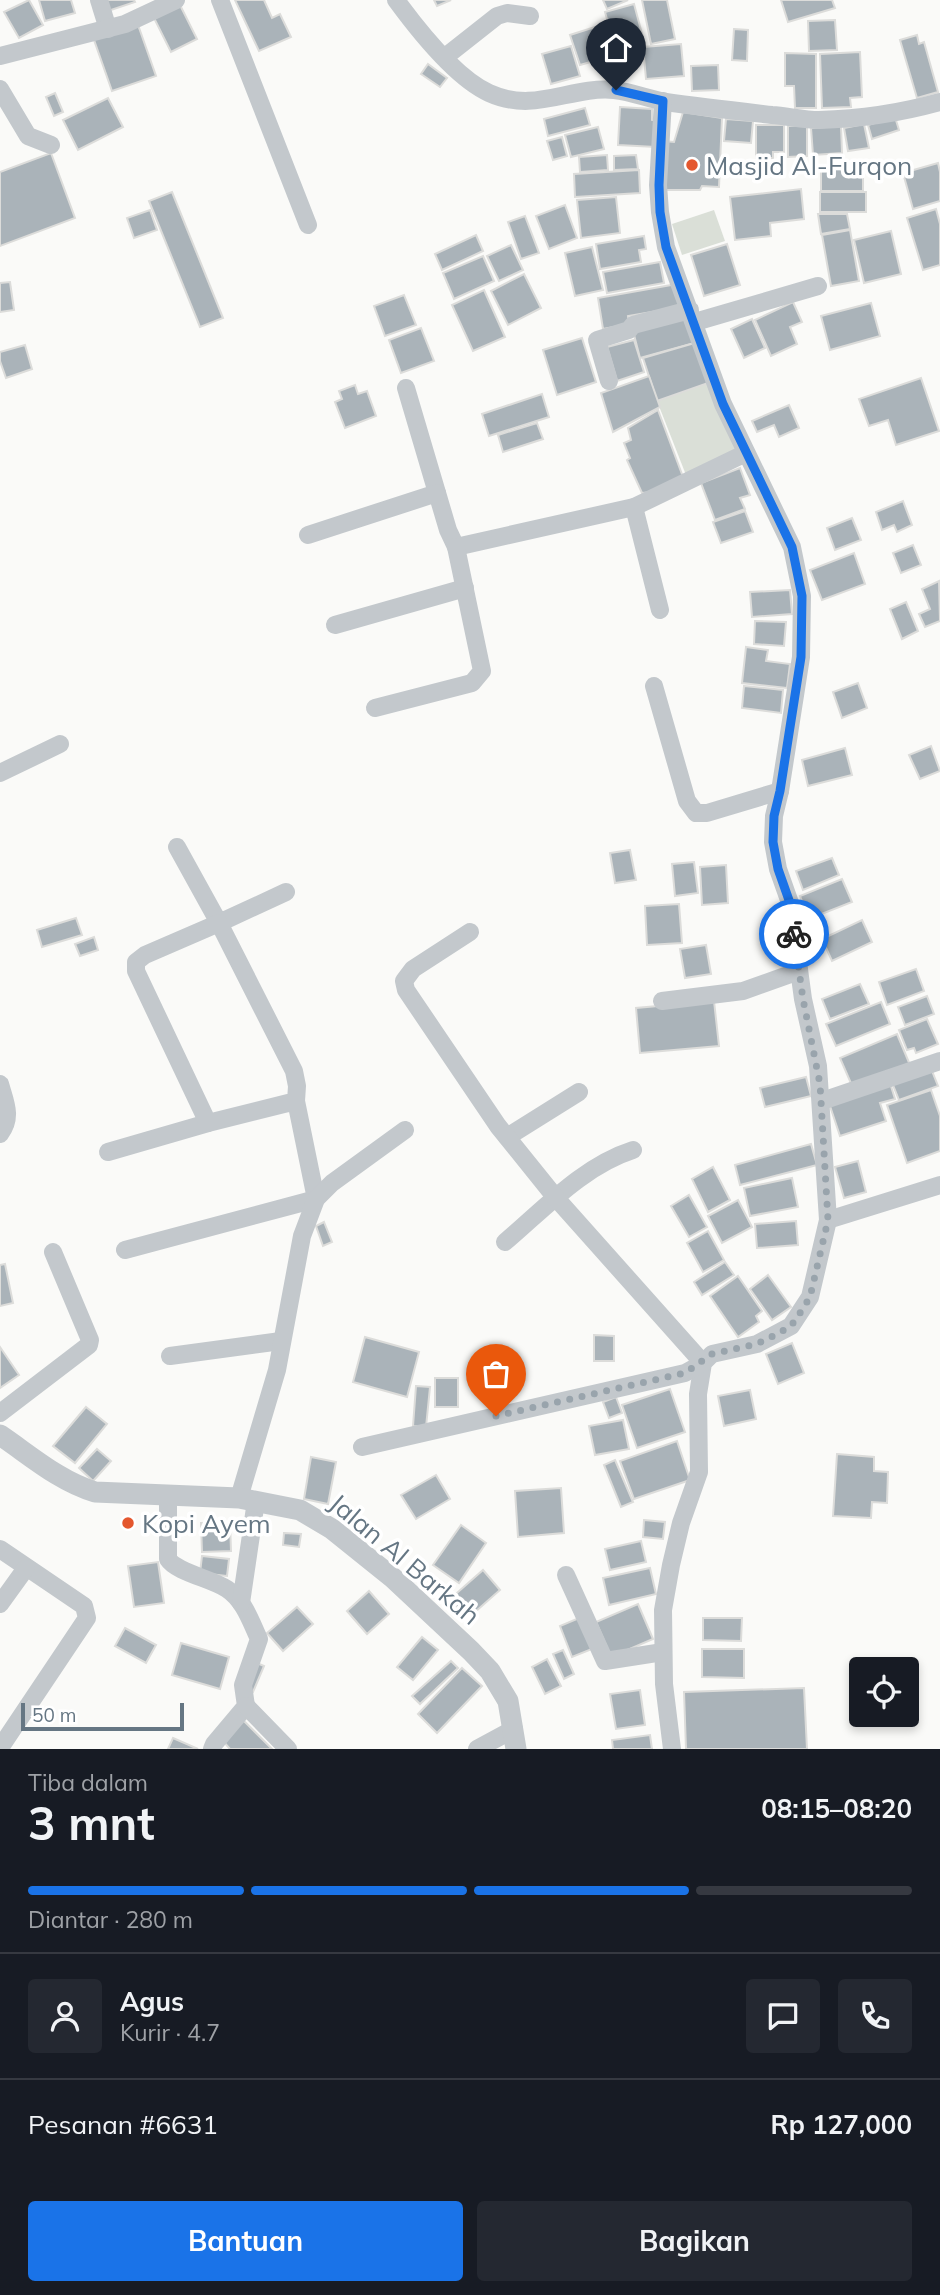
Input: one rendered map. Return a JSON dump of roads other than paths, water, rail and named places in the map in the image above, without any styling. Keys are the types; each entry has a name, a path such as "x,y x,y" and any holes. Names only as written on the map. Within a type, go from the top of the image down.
{"street":[{"path":"99,0 108,29"},
{"path":"0,56 108,29 159,10 176,0"},
{"path":"220,0 308,225"},
{"path":"396,0 421,35 470,81 489,93 512,100 535,102 561,98 589,89 616,90 663,101 818,120 877,116 940,102"},
{"path":"445,57 497,16 508,13 530,16"},
{"path":"0,89 28,136 51,145"},
{"path":"362,1447 685,1373 703,1363 712,1354 757,1344 791,1326 810,1297 828,1220 818,1066 803,999 790,903 778,869 773,842 774,816 801,657 802,596 792,547 710,372 693,316 666,247 659,185 663,101"},
{"path":"609,381 597,340 629,330 633,325 693,316 818,286"},
{"path":"374,708 472,683 479,678 482,671 456,547 406,388"},
{"path":"456,547 634,507 746,453"},
{"path":"308,535 437,493"},
{"path":"634,507 660,610"},
{"path":"335,625 464,588"},
{"path":"654,686 687,801 696,813 707,813 780,791"},
{"path":"0,773 60,744"},
{"path":"177,846 294,1071 296,1101 316,1199"},
{"path":"208,1124 136,971 136,962 145,955 286,892"},
{"path":"470,932 413,969 404,981 406,990 507,1137 556,1198 703,1363"},
{"path":"663,1001 743,991 799,971"},
{"path":"822,1101 940,1061"},
{"path":"0,1084 7,1109 7,1124 0,1133"},
{"path":"507,1137 579,1092"},
{"path":"108,1152 296,1101"},
{"path":"241,1603 247,1500 277,1370 302,1236 316,1199 322,1191 405,1130"},
{"path":"505,1242 588,1172 633,1150"},
{"path":"828,1220 940,1185"},
{"path":"125,1250 316,1199"},
{"path":"0,1413 89,1345 90,1340 53,1252"},
{"path":"170,1356 281,1341"},
{"path":"673,1749 664,1684 663,1610 681,1523 699,1472 698,1394 703,1363"},
{"name":"Jalan Al Barkah","path":"0,1435 54,1474 95,1492 247,1500 300,1510 331,1529 393,1578 471,1651 489,1671 508,1701 515,1739"},
{"path":"169,1496 168,1559 171,1564 228,1589 241,1603 259,1639 243,1685 246,1706 288,1749"},
{"path":"0,1549 84,1606 87,1618 0,1748"},
{"path":"0,1604 26,1568"},
{"path":"566,1574 605,1661 663,1651"},
{"path":"212,1749 246,1706"},
{"path":"477,1749 515,1739"}],"place":[{"name":"Masjid Al-Furqon","path":"692,165"},
{"name":"Kopi Ayem","path":"128,1523"}]}
